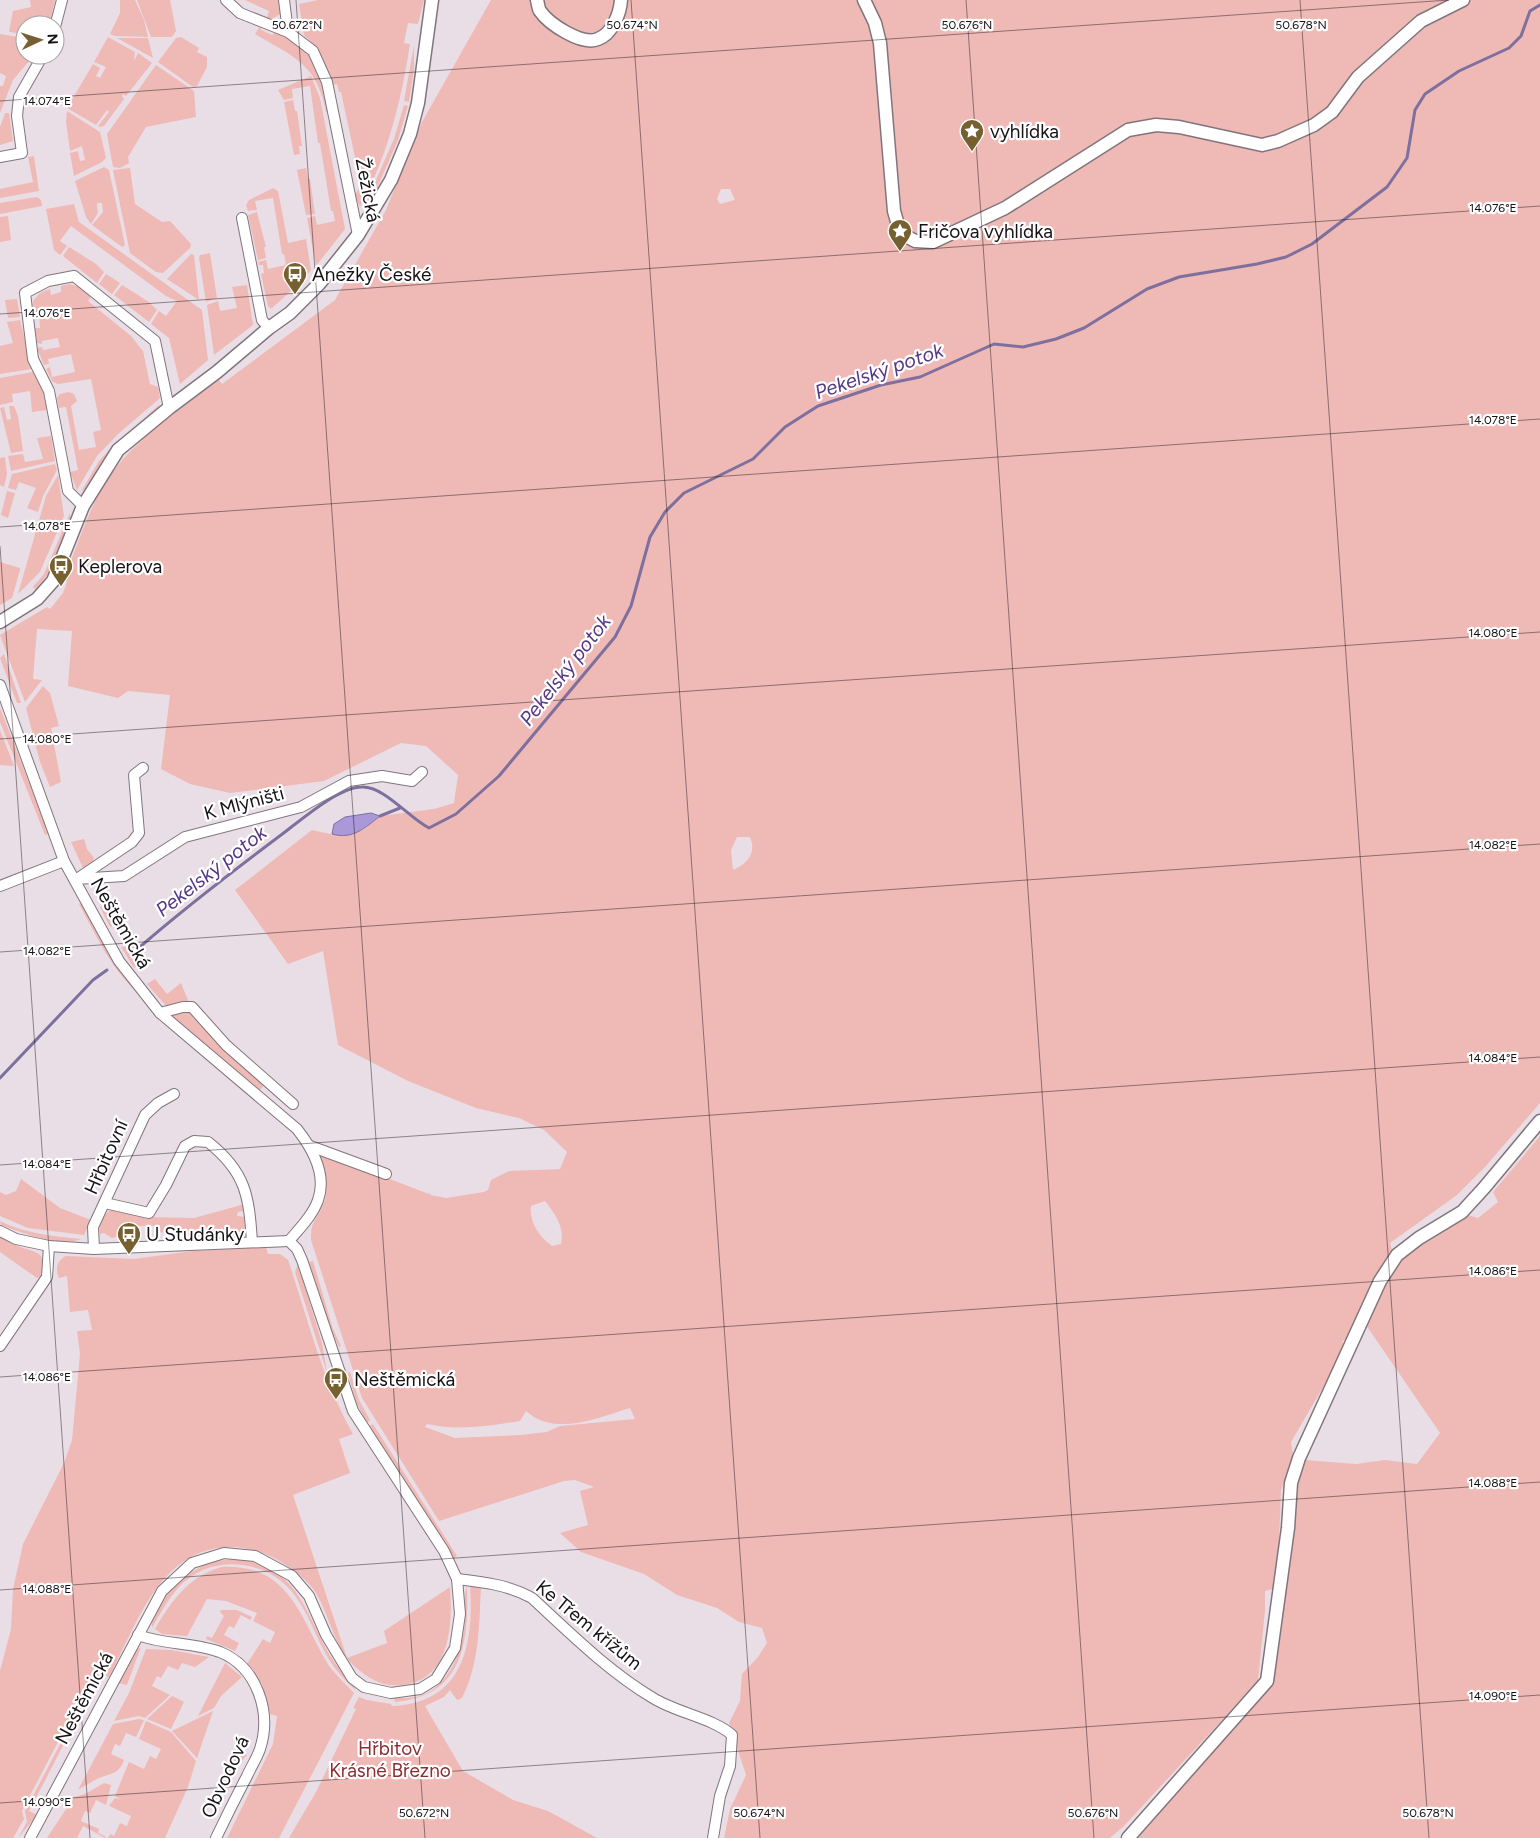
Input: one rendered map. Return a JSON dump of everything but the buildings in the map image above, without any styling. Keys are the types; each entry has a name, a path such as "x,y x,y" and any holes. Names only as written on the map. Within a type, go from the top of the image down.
{"street":[{"path":"58,15 62,0"},
{"name":"Žežická","path":"0,622 37,599 53,581 83,506 118,450 290,313 319,284 358,235 327,82 312,50 288,32 240,13 226,0"},
{"path":"284,0 288,32"},
{"path":"358,235 391,180 410,134 418,103 432,0"},
{"path":"537,0 540,11 558,28 585,41 597,40 611,29 621,0"},
{"path":"864,0 875,23 880,43 893,199 898,225 906,236 915,241 934,242 1005,208 1128,130 1164,126 1179,127 1262,145 1278,141 1314,125 1332,112 1358,77 1421,21 1463,0"},
{"path":"0,157 22,153 17,116 19,97 37,65"},
{"path":"242,218 262,320 269,328"},
{"path":"83,506 68,491 49,391 33,359 25,293 48,281 74,276 155,341 169,408"},
{"name":"Neštěmická","path":"0,686 64,861 76,879 119,961 160,1012 297,1130 310,1146 320,1179 318,1200 305,1222 288,1241 297,1249 302,1260 353,1411 444,1551 457,1579 460,1614 455,1648 436,1679 420,1689 391,1693 364,1687 352,1678 326,1635 309,1596 292,1576 254,1556 224,1553 192,1563 162,1591 30,1838"},
{"path":"76,879 132,842 139,833 134,774 143,768"},
{"name":"K Mlýništi","path":"76,879 124,876 185,837 301,807 348,781 382,776 412,780 422,772"},
{"path":"0,886 64,861"},
{"path":"160,1012 183,1006 192,1007 226,1045 293,1104"},
{"name":"Hřbitovní","path":"94,1249 94,1227 145,1115 158,1103 174,1094"},
{"path":"1128,1838 1266,1681 1285,1547 1291,1483 1299,1458 1380,1281 1397,1256 1420,1238 1462,1212 1540,1122"},
{"path":"105,1203 149,1213 166,1185 185,1146 194,1141 208,1142 240,1175 250,1209 252,1242"},
{"path":"310,1146 386,1174"},
{"path":"0,1231 16,1239 49,1246 94,1249 288,1241"},
{"path":"0,1346 47,1277 49,1246"},
{"name":"Ke Třem křížům","path":"457,1579 520,1591 532,1598 601,1662 652,1698 676,1711 724,1728 732,1735 730,1766 720,1796 713,1838"},
{"name":"Obvodová","path":"138,1635 149,1639 198,1646 222,1653 232,1658 255,1684 263,1706 265,1727 260,1750 216,1838"}],"green space":[{"path":"30,0 55,0 51,15 15,15 15,33 9,32 13,11 31,7"},
{"path":"120,0 135,0 144,20 148,37 115,36 110,34 120,13"},
{"path":"137,0 170,0 176,31 172,37 151,37"},
{"path":"245,0 281,0 280,14 272,19 267,18 269,11"},
{"path":"318,0 424,0 418,24 408,23 404,43 410,44 398,107 386,148 360,207 355,195 361,185 341,92 339,92 337,84 333,85 318,49 304,35 299,4"},
{"path":"491,0 1540,0 1540,1103 1485,1167 1457,1195 1390,1243 1392,1251 1374,1278 1349,1336 1342,1342 1344,1345 1326,1382 1291,1442 1293,1455 1281,1491 1278,1566 1273,1581 1273,1589 1265,1591 1258,1681 1124,1826 1110,1838 724,1838 730,1809 746,1775 729,1723 740,1701 742,1674 758,1657 767,1643 762,1628 739,1622 717,1608 677,1595 644,1574 581,1552 560,1533 588,1525 580,1491 594,1487 575,1480 564,1481 439,1521 362,1398 311,1240 313,1225 325,1200 326,1193 326,1180 319,1152 429,1194 430,1192 430,1195 446,1198 484,1192 488,1190 491,1180 509,1171 560,1169 567,1152 544,1130 519,1118 476,1108 408,1081 338,1045 323,951 288,964 235,890 312,830 339,836 363,830 380,816 434,809 454,803 458,775 426,746 401,743 324,781 230,793 190,784 161,769 170,695 128,691 118,698 68,686 72,631 37,629 33,679 42,680 25,702 0,635 47,607 50,609 63,593 67,582 64,579 94,503 118,465 144,438 218,379 222,384 335,300 386,210 422,122","holes":["721,189 730,189 735,200 720,204 717,199","737,837 750,837 752,848 749,857 743,865 733,870 731,850","545,1201 556,1216 560,1226 562,1232 561,1244 552,1246 539,1234 533,1223 531,1206","630,1408 635,1419 560,1426 547,1432 520,1435 455,1438 425,1427 427,1424 450,1427 496,1425 520,1421 526,1411 537,1419 550,1423 563,1424 590,1420"]},
{"path":"260,26 261,30 272,35 275,32 304,48 315,64 319,74 329,112 326,112 317,83 310,72 292,56 255,34"},
{"path":"0,34 15,36 15,65 26,65 13,80 0,113 0,86 3,86 6,76 0,73"},
{"path":"108,37 135,52 134,61 138,53 152,63 126,96 123,94 124,99 104,126 100,127 98,126 109,112 107,110 96,125 67,108 93,64 100,68 96,76 100,78 106,67 94,62"},
{"path":"181,37 199,48 197,52 207,57 207,67 197,86 193,87 158,62 176,38"},
{"path":"117,38 148,38 153,58"},
{"path":"414,45 414,69 409,102 404,101"},
{"path":"156,65 194,91 196,117 146,127 128,157 129,163 120,168 113,167 107,134"},
{"path":"311,76 320,98 345,229 316,266 307,218 315,216 317,225 335,221 333,211 331,211 320,143 318,143 310,86 292,89 293,98 284,100 278,90"},
{"path":"293,100 295,111 297,111 302,146 299,146 300,154 294,155 284,102"},
{"path":"404,105 408,106 398,140 371,202 364,207 394,139"},
{"path":"67,111 100,132 106,158 102,162 74,176 70,153 78,151 80,161 85,160 82,146 70,151 66,122"},
{"path":"5,113 9,113 13,141 0,145 0,127"},
{"path":"34,156 39,191 0,198 0,189 33,182 28,157"},
{"path":"104,167 109,170 125,245 122,247 92,225 103,212 102,203 97,203 98,213 91,224 86,217 75,181"},
{"path":"130,168 135,204 162,222 170,221 191,244 190,248 163,273 156,272 130,253 113,170"},
{"path":"306,168 308,179 310,179 315,214 306,215 297,170"},
{"path":"273,188 278,191 288,243 306,239 311,270 308,274 303,271 291,284 293,289 271,309 268,306 261,274 264,273 263,265 259,265 258,262 266,260 268,269 286,265 284,254 282,254 273,198 255,201 257,210 248,211 246,205 249,200"},
{"path":"37,197 41,200 42,206 0,214 0,203"},
{"path":"74,204 79,222 202,310 208,360 180,384 169,338 151,324 159,311 166,316 177,301 166,296 71,226 60,241 67,246 60,255 54,250 46,209"},
{"path":"257,212 266,247 264,247 266,258 258,260 248,215"},
{"path":"8,216 11,240 0,242 0,217"},
{"path":"69,247 96,264 104,272 97,283 63,256"},
{"path":"210,253 217,298 206,302 199,258 200,255"},
{"path":"191,254 194,255 199,300 167,279"},
{"path":"106,274 120,283 112,294 99,284"},
{"path":"70,284 85,289 92,294 88,301 131,336 143,351 150,384 158,387 160,398 118,434 97,456 77,490 70,472 78,470 66,407 59,408 57,398 60,394 69,392 74,394 77,401 71,406 79,450 96,447 93,432 101,430 91,379 58,384 53,382 46,369 50,367 52,377 75,372 71,354 48,359 49,364 44,365 37,348 42,347 43,350 60,347 58,338 42,341 42,344 37,343 35,328 40,328 39,312 33,311 33,301 40,293 50,289 51,295 61,292 61,286"},
{"path":"122,285 149,302 157,310 149,322 114,295"},
{"path":"247,285 253,325 214,355 207,305 218,301 220,311 237,308 232,287"},
{"path":"17,299 20,317 8,318 5,300"},
{"path":"20,320 32,369 0,374 0,346 13,343 7,322"},
{"path":"33,372 43,392 47,410 32,412 30,391 12,394 13,402 0,405 0,378"},
{"path":"160,404 154,415 81,492 99,461"},
{"path":"9,406 14,406 18,416 23,451 11,453 0,408 4,407 7,420 11,419"},
{"path":"51,436 55,461 11,471 8,456 23,454 25,462 43,459 37,438"},
{"path":"5,457 7,474 4,487 0,485 0,458"},
{"path":"55,464 57,470 43,496 38,512 27,508 36,488 19,482 16,490 8,488 12,474"},
{"path":"58,475 64,516 40,572 18,594 46,496"},
{"path":"7,491 15,493 8,518 1,515"},
{"path":"70,513 70,522 59,554 47,575 35,589 33,587 44,574"},
{"path":"0,562 20,568 20,570 12,598 0,605"},
{"path":"4,654 21,703 17,703 0,658"},
{"path":"43,686 50,693 59,726 51,728 61,782 50,787 40,762 26,708"},
{"path":"0,708 49,834 45,835 0,722"},
{"path":"0,730 14,766 0,765"},
{"path":"84,839 87,849 94,858 93,862 83,868 71,842"},
{"path":"81,903 126,977 138,993 128,984 105,951 79,904"},
{"path":"107,903 117,924 110,927 100,907"},
{"path":"140,944 142,948 137,952 144,962 134,968 121,947"},
{"path":"155,979 167,994 181,983 190,1005 167,1007 147,984"},
{"path":"190,1010 265,1084 260,1090 238,1072 236,1073 172,1016 172,1013"},
{"path":"1540,1136 1540,1838 1138,1838 1273,1684 1295,1528 1298,1484 1305,1460 1356,1464 1385,1460 1417,1464 1440,1433 1366,1325 1385,1285 1404,1258 1432,1236 1468,1215 1478,1218 1498,1202 1493,1192"},
{"path":"21,1179 60,1208 91,1220 84,1235 28,1228 0,1216 0,1192 6,1195 16,1191"},
{"path":"245,1204 246,1211 238,1212 237,1216 246,1217 246,1234 193,1236 157,1232 157,1226 133,1226 133,1232 112,1238 104,1233 100,1234 102,1220 112,1209 147,1217 194,1218"},
{"path":"0,1221 30,1232 81,1239 63,1242 41,1238 1,1225"},
{"path":"0,1237 41,1256 43,1263 42,1276 37,1278 0,1252"},
{"path":"266,1247 268,1254 280,1254 288,1260 316,1349 342,1413 353,1434 339,1439 350,1473 293,1495 347,1658 340,1647 316,1593 293,1570 274,1558 254,1550 234,1547 214,1548 195,1555 177,1567 152,1595 138,1617 109,1677 95,1671 22,1811 24,1819 13,1838 0,1838 0,1671 11,1629 13,1589 23,1544 64,1463 72,1440 80,1354 77,1331 92,1330 88,1310 70,1312 67,1276 59,1278 57,1268 59,1262 66,1256 134,1259 193,1251"},
{"path":"313,1261 333,1329 341,1346 339,1347 329,1327 309,1262"},
{"path":"298,1264 322,1343 327,1373 295,1272"},
{"path":"350,1372 359,1400 370,1420 367,1423 356,1402 348,1373"},
{"path":"373,1424 457,1556 454,1558 369,1426"},
{"path":"239,1559 260,1564 276,1572 289,1583 299,1596 333,1660 352,1682 355,1690 330,1661 296,1597 285,1584 271,1574 256,1568 240,1565 223,1565 207,1568 192,1576 175,1592 152,1628 156,1610 162,1600 187,1575 208,1563"},
{"path":"222,1567 244,1568 262,1574 277,1583 289,1595 299,1610 326,1661 354,1693 279,1838 227,1838 273,1744 277,1716 270,1714 262,1684 247,1664 263,1639 270,1643 275,1632 253,1621 257,1613 226,1601 207,1599 187,1636 162,1634 155,1629 182,1590 200,1576"},
{"name":"Hřbitov Krásné Březno","path":"470,1584 481,1586 479,1629 475,1657 468,1684 462,1698 457,1700 450,1690 444,1697 425,1706 463,1771 513,1800 548,1811 597,1838 289,1838 316,1792 356,1709 353,1708 359,1697 391,1704 392,1706 416,1702 435,1694 449,1682 459,1666 466,1648 470,1628"},
{"path":"467,1585 466,1626 458,1662 449,1677 436,1689 428,1693 438,1686 453,1666 462,1642"},
{"path":"450,1587 451,1617 449,1633 439,1662 431,1673 419,1681 403,1685 388,1685 370,1678 347,1658 387,1643 384,1631"},
{"path":"221,1610 237,1610 252,1617 250,1620 241,1615 234,1628 229,1626 224,1635 239,1643 235,1651 206,1639 207,1636 212,1638 224,1616 220,1612"},
{"path":"141,1647 127,1685 118,1683 135,1651"},
{"path":"146,1649 171,1650 209,1657 195,1667 182,1663 178,1670 168,1666 161,1678 157,1676 152,1686 170,1695 145,1718 139,1716 114,1721 129,1693"},
{"path":"225,1663 242,1677 221,1696 214,1708 198,1716"},
{"path":"97,1674 100,1675 29,1811 37,1815 18,1838 27,1822 25,1811"},
{"path":"428,1693 418,1698 395,1702 394,1698 409,1698"},
{"path":"172,1696 184,1702 171,1729 147,1719"},
{"path":"213,1711 197,1758 172,1731"},
{"path":"139,1719 144,1720 136,1737 126,1733 120,1746 115,1744 111,1754 124,1760 120,1768 78,1790 113,1724"},
{"path":"146,1721 171,1732 196,1761 188,1787 165,1838 108,1838 110,1834 114,1836 120,1823 127,1826 131,1816 109,1806 115,1798 121,1800 115,1796 129,1762 144,1769 150,1756 156,1759 161,1749 139,1739"},
{"path":"236,1751 247,1755 229,1775 228,1774"},
{"path":"104,1783 111,1785 106,1805 96,1800 90,1813 85,1811 81,1821 99,1829 98,1833 105,1836 105,1838 83,1826 77,1838 47,1838 74,1797 85,1794"}],"shaded area":[{"path":"371,813 380,816 358,832 346,835 332,834 334,824 345,817"}],"waterway":[{"name":"Pekelský potok","path":"141,946 245,862 331,798 352,788 370,788 379,792 429,828 456,814 499,776 615,637 631,606 650,537 665,512 684,493 753,459 785,427 818,406 881,385 920,377 994,344 1023,347 1056,339 1084,328 1147,289 1179,277 1257,264 1286,257 1312,244 1387,187 1407,158 1415,110 1425,94 1459,71 1509,48 1521,36 1530,11 1540,5"},
{"path":"380,816 400,808"},
{"name":"Pekelský potok","path":"0,1078 93,980 107,970"}],"place":[{"name":"vyhlídka","path":"972,152"},
{"name":"Fričova vyhlídka","path":"900,252"},
{"name":"Anežky České","path":"295,295"},
{"name":"Keplerova","path":"61,587"},
{"name":"U Studánky","path":"129,1255"},
{"name":"Neštěmická","path":"336,1400"}]}
